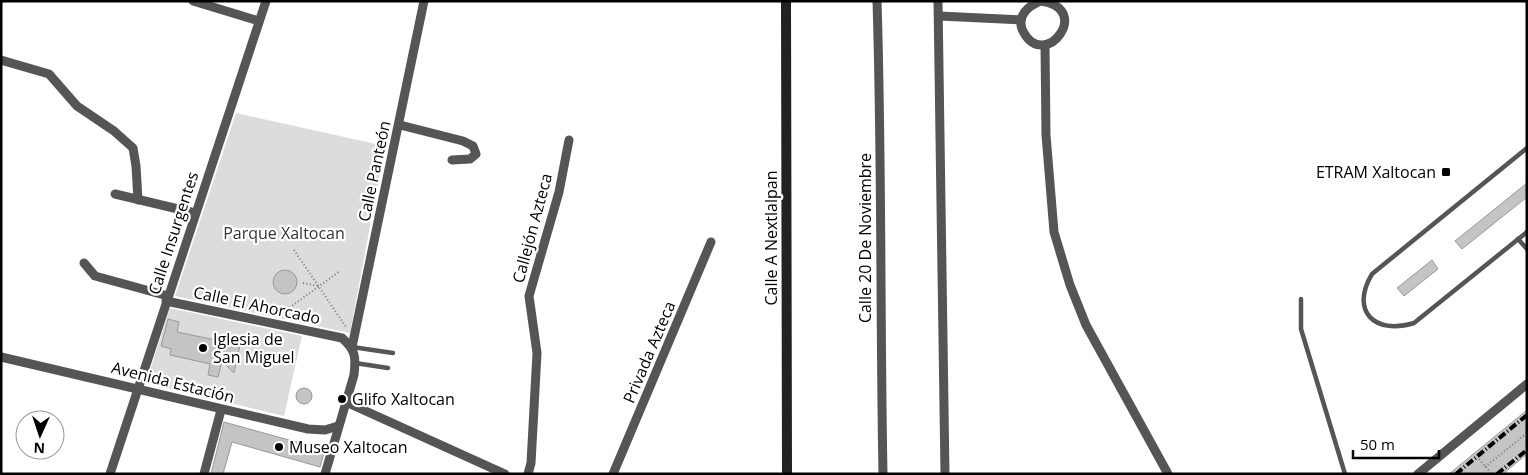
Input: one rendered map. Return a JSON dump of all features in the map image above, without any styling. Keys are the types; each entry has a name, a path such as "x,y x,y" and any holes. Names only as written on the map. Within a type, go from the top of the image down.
{"main road":[{"name":"Calle A Nextlalpan","path":"786,1 787,474"}],"street":[{"path":"193,1 259,21"},
{"name":"Calle Insurgentes","path":"110,474 266,1"},
{"name":"Calle Panteón","path":"352,347 400,125 424,1"},
{"name":"Calle 20 De Noviembre","path":"877,1 880,113 879,243 882,474"},
{"path":"938,1 945,474"},
{"path":"1041,1 1051,2 1059,8 1064,16 1065,26 1061,35 1054,42 1045,45 1035,44 1027,38 1022,30 1021,20 1025,11 1032,4 1041,1"},
{"path":"939,16 1021,20"},
{"path":"1045,45 1046,135 1054,232 1070,285 1086,325 1168,474"},
{"path":"1,60 49,74 77,106 114,131 133,148 138,200"},
{"path":"400,125 473,146 476,154 470,159 452,160"},
{"name":"Callejón Azteca","path":"528,474 531,463 538,353 528,296 559,192 569,140"},
{"path":"115,194 195,213"},
{"name":"Privada Azteca","path":"613,474 711,242"},
{"name":"Calle El Ahorcado","path":"84,262 95,276 167,298 342,338 352,347"},
{"path":"325,474 338,426 348,403 355,363 352,347"},
{"name":"Avenida Estación","path":"1,357 308,429 325,430 338,426"},
{"path":"1418,474 1527,384"},
{"path":"348,403 505,474"},
{"path":"204,474 221,410"}],"lane":[{"path":"1527,148 1372,274 1366,286 1363,300 1366,312 1374,321 1384,326 1398,328 1414,323 1527,232"},
{"path":"1518,239 1527,249"},
{"path":"1301,299 1301,329 1345,474"},
{"path":"352,347 393,353"},
{"path":"355,363 388,368"}],"path":[{"path":"294,250 351,334"},
{"path":"270,323 340,271"},
{"path":"303,283 319,287"},
{"path":"1485,467 1527,433"},
{"path":"1479,460 1491,473"}],"green space":[{"name":"Parque Xaltocan","path":"236,113 385,146 350,333 175,296"},
{"path":"170,308 302,336 284,416 146,383"}],"building":[{"path":"1527,183 1527,197 1462,249 1455,241"},
{"path":"1432,260 1438,269 1404,296 1397,288"},
{"path":"285,270 293,274 297,282 293,290 285,294 277,290 273,282 277,274"},
{"name":"Iglesia de San Miguel","path":"168,319 179,322 177,332 240,345 234,373 222,361 218,377 208,375 210,364 170,355 171,349 161,346"},
{"path":"301,388 307,388 312,393 310,402 301,404 296,399 296,393"},
{"path":"1527,410 1527,454 1503,474 1449,474"},
{"name":"Museo Xaltocan","path":"224,422 325,450 320,467 232,442 223,474 211,474"}],"railway":[{"path":"1456,474 1527,415"},
{"path":"1497,474 1527,450"}],"place":[{"name":"ETRAM Xaltocan","path":"1446,172"},
{"name":"Iglesia de San Miguel","path":"203,348"},
{"name":"Glifo Xaltocan","path":"342,399"},
{"name":"Museo Xaltocan","path":"279,447"}]}
